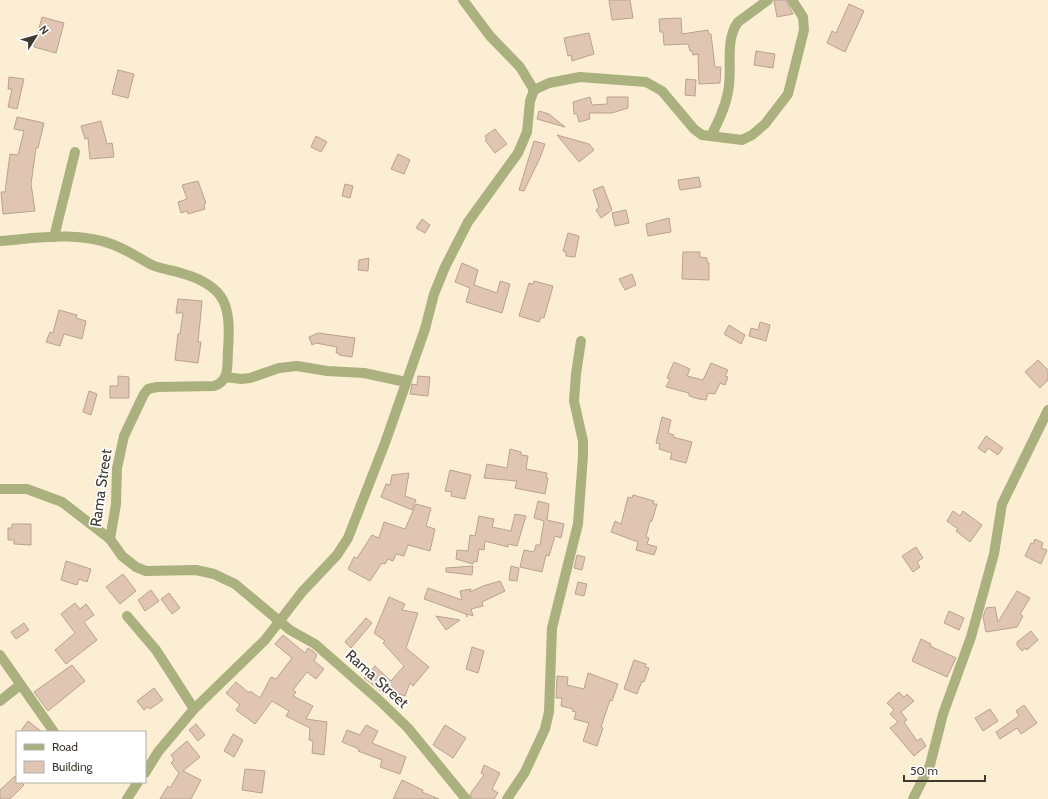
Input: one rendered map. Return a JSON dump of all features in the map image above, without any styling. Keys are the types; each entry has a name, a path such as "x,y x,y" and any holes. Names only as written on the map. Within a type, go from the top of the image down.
{"street":[{"path":"463,0 490,36 520,67 534,90"},
{"path":"711,136 724,110 729,91 730,36 738,22 768,0"},
{"path":"146,771 158,752 194,709 265,640 302,592 337,555 348,538 369,487 425,329 434,294 445,267 468,222 518,152 527,132 530,101 534,90 549,83 580,77 646,82 662,91 702,135 742,140 752,135 765,124 788,94 804,30 803,17 792,0"},
{"path":"54,237 75,152"},
{"path":"0,241 54,237 93,238 113,244 152,264 181,273 213,286 222,296 227,310 229,336 226,377 241,379 250,378 279,368 297,366 327,371 364,373 406,382"},
{"path":"507,799 525,772 545,729 549,712 552,628 578,524 583,441 574,401 581,341"},
{"name":"Rama Street","path":"226,377 220,384 214,386 157,387 148,389 144,394 124,436 117,468 116,504 110,539 122,556 136,567 146,571 196,570 224,578 235,584 280,621 315,644 351,674 408,728 466,799"},
{"path":"912,799 930,765 943,714 971,637 994,554 1002,504 1048,410"},
{"path":"0,490 27,489 62,502 110,539"},
{"path":"127,616 152,644 194,709"},
{"path":"0,655 53,731"},
{"path":"0,701 20,685"},
{"path":"127,799 134,783"}],"building":[{"path":"609,0 630,0 633,18 612,20"},
{"path":"774,0 786,0 793,14 777,17"},
{"path":"849,4 864,11 845,52 827,43 832,31 836,33"},
{"path":"42,17 64,23 56,53 34,47"},
{"path":"681,18 682,34 708,30 709,34 711,34 715,67 721,67 720,83 699,84 698,54 693,55 688,44 664,45 663,32 660,32 659,19"},
{"path":"589,33 594,54 572,61 571,55 568,56 564,38"},
{"path":"756,51 775,54 773,68 754,65"},
{"path":"118,70 134,74 128,98 112,94"},
{"path":"9,77 24,79 17,109 8,107 12,89 8,89"},
{"path":"686,79 696,80 695,96 685,95"},
{"path":"590,97 592,105 607,104 607,97 628,97 628,108 612,113 589,113 590,119 579,122 577,114 574,114 573,102"},
{"path":"539,111 549,114 565,127 537,119"},
{"path":"17,117 44,123 38,148 36,148 31,184 35,211 3,214 1,192 5,192 10,154 18,155 24,131 14,129"},
{"path":"101,121 107,144 112,143 114,157 90,159 88,138 85,139 81,126"},
{"path":"495,129 507,144 495,153 485,140 487,139 485,136"},
{"path":"557,135 589,144 594,150 579,162"},
{"path":"316,136 327,142 321,152 311,147"},
{"path":"534,141 545,144 524,191 519,190"},
{"path":"398,154 410,160 404,174 391,169"},
{"path":"699,177 701,187 680,190 678,180"},
{"path":"198,181 206,203 204,204 205,209 188,214 187,211 181,213 178,202 187,199 182,185"},
{"path":"345,184 353,186 350,198 342,196"},
{"path":"603,186 612,210 601,218 596,210 599,207 593,190"},
{"path":"626,210 629,223 615,226 612,213"},
{"path":"669,218 671,232 648,236 646,224"},
{"path":"422,219 430,225 425,233 416,228"},
{"path":"568,233 579,236 575,257 566,256 566,252 563,251"},
{"path":"683,252 700,252 700,257 707,258 707,262 709,263 709,280 682,279"},
{"path":"369,258 368,271 358,270 359,260"},
{"path":"462,263 478,270 474,285 497,293 500,281 510,284 502,313 466,302 470,288 455,282"},
{"path":"632,274 636,285 625,290 619,279"},
{"path":"534,281 553,286 544,318 541,317 539,322 519,316 529,283 533,284"},
{"path":"178,299 202,301 198,342 201,342 198,363 175,360 178,334 180,334 183,313 176,313"},
{"path":"59,310 77,315 76,318 86,321 82,339 64,334 60,346 46,342 50,332 53,333"},
{"path":"760,322 770,325 766,341 749,336 751,328 758,330"},
{"path":"729,325 745,335 741,344 724,334"},
{"path":"318,333 355,338 352,357 339,355 339,353 336,353 337,347 316,343 312,345 309,337"},
{"path":"1038,360 1048,370 1048,380 1040,388 1025,372"},
{"path":"674,362 690,369 687,376 703,380 711,363 728,370 725,376 728,377 725,385 720,383 715,394 708,393 706,400 699,399 689,396 689,393 666,387 670,379 667,378"},
{"path":"118,376 129,377 129,398 110,398 110,386 118,386"},
{"path":"418,376 430,377 428,396 410,394 412,384 417,385"},
{"path":"89,391 97,394 91,415 83,412"},
{"path":"662,417 671,420 668,433 674,435 673,437 692,442 686,463 670,459 672,453 659,449 660,444 656,443"},
{"path":"986,436 1003,448 998,455 988,448 985,453 978,448"},
{"path":"510,449 521,452 521,455 528,456 526,469 547,473 546,478 548,478 545,494 515,488 517,481 484,478 487,464 507,468"},
{"path":"450,470 471,475 465,499 451,496 452,492 445,491"},
{"path":"409,473 405,496 416,500 412,510 381,497 386,484 390,485 392,475"},
{"path":"633,495 654,501 653,504 657,504 652,521 650,521 646,537 649,538 647,544 657,547 654,555 636,550 638,542 611,532 615,521 621,524 628,497 632,498"},
{"path":"538,501 549,504 547,520 564,524 561,538 555,536 549,556 546,555 542,572 520,567 524,550 534,552 536,545 540,545 544,521 534,518"},
{"path":"416,504 431,508 426,526 435,529 430,551 408,545 404,556 396,554 393,561 388,559 385,564 382,563 370,581 348,569 354,557 357,558 372,535 379,538 384,522 405,529"},
{"path":"953,511 960,516 963,511 982,525 970,542 956,531 958,529 947,521"},
{"path":"515,514 526,516 517,546 508,544 508,547 485,541 484,550 479,549 477,562 474,561 473,564 456,559 457,550 468,551 470,535 475,536 479,516 494,519 492,527 511,531"},
{"path":"12,524 31,524 31,545 14,544 14,540 8,540 8,528 12,528"},
{"path":"1035,539 1043,543 1041,548 1047,550 1041,564 1025,556 1031,543 1033,544"},
{"path":"916,547 923,558 917,562 920,567 913,572 902,556"},
{"path":"577,555 585,557 582,570 574,568"},
{"path":"66,561 91,569 87,582 79,579 77,585 61,580"},
{"path":"473,566 472,575 446,572 446,568"},
{"path":"511,566 519,568 517,581 509,580"},
{"path":"123,574 136,591 120,604 106,587"},
{"path":"500,581 505,591 482,602 483,606 471,609 473,616 467,614 467,617 466,614 424,599 428,588 462,600 460,591 471,589 470,592"},
{"path":"578,582 587,584 584,596 575,594"},
{"path":"151,590 159,601 145,611 138,600"},
{"path":"1017,591 1030,598 1020,614 1023,616 1017,627 986,632 983,617 986,608 995,607 998,622"},
{"path":"169,593 180,608 172,614 161,599"},
{"path":"389,597 405,604 402,610 418,613 406,648 429,667 413,686 410,683 405,696 387,690 385,694 364,678 375,666 391,681 404,666 383,643 385,641 374,633"},
{"path":"75,603 80,609 86,604 94,615 84,622 97,640 66,664 55,650 75,633 61,614"},
{"path":"949,611 964,618 959,630 944,623"},
{"path":"436,616 460,620 446,630"},
{"path":"366,618 372,623 351,648 345,642"},
{"path":"24,623 29,630 16,639 11,632"},
{"path":"1031,631 1038,640 1027,650 1026,648 1022,651 1017,645 1017,642"},
{"path":"283,635 305,653 308,648 313,651 317,655 314,661 324,669 316,679 307,672 293,690 296,692 293,696 313,706 306,719 327,722 324,755 312,753 313,741 309,740 310,728 286,716 289,711 272,701 255,724 236,710 240,705 226,693 236,682 249,693 250,691 260,698 271,677 276,679 292,658 275,644"},
{"path":"921,639 931,644 930,646 956,658 947,677 912,661"},
{"path":"472,647 484,651 478,673 466,669"},
{"path":"634,660 646,664 645,667 649,668 644,682 642,681 637,694 624,689"},
{"path":"72,665 85,681 48,711 34,692"},
{"path":"588,673 618,684 612,701 610,700 601,727 603,728 597,746 583,741 589,723 574,719 576,712 572,711 573,709 561,706 562,698 556,698 557,676 568,677 567,685 584,689"},
{"path":"154,688 163,700 150,709 148,707 144,710 137,701"},
{"path":"899,692 904,697 907,694 914,701 901,712 907,720 904,722 917,741 921,738 926,746 914,756 890,728 898,722 890,714 894,710 887,703"},
{"path":"1024,705 1037,723 1021,734 1017,728 1000,739 996,732 1019,716 1016,711"},
{"path":"990,709 998,721 983,731 975,718"},
{"path":"28,721 41,731 21,731"},
{"path":"196,724 205,735 198,741 189,730"},
{"path":"366,725 378,731 372,743 406,757 400,774 380,767 382,760 358,751 359,749 342,742 347,730 360,735"},
{"path":"445,725 466,738 453,758 433,745"},
{"path":"233,734 243,740 234,757 224,751"},
{"path":"187,741 200,757 183,771 201,780 191,799 160,799 168,786 170,788 179,773 171,763 174,760 171,755"},
{"path":"484,765 500,773 492,789 498,793 494,799 472,799 470,794 484,775 481,773"},
{"path":"245,769 265,771 262,793 242,790"},
{"path":"15,776 16,783 22,783 24,785 10,799 0,799 0,790"},
{"path":"402,780 423,790 422,792 439,799 393,799"}]}
